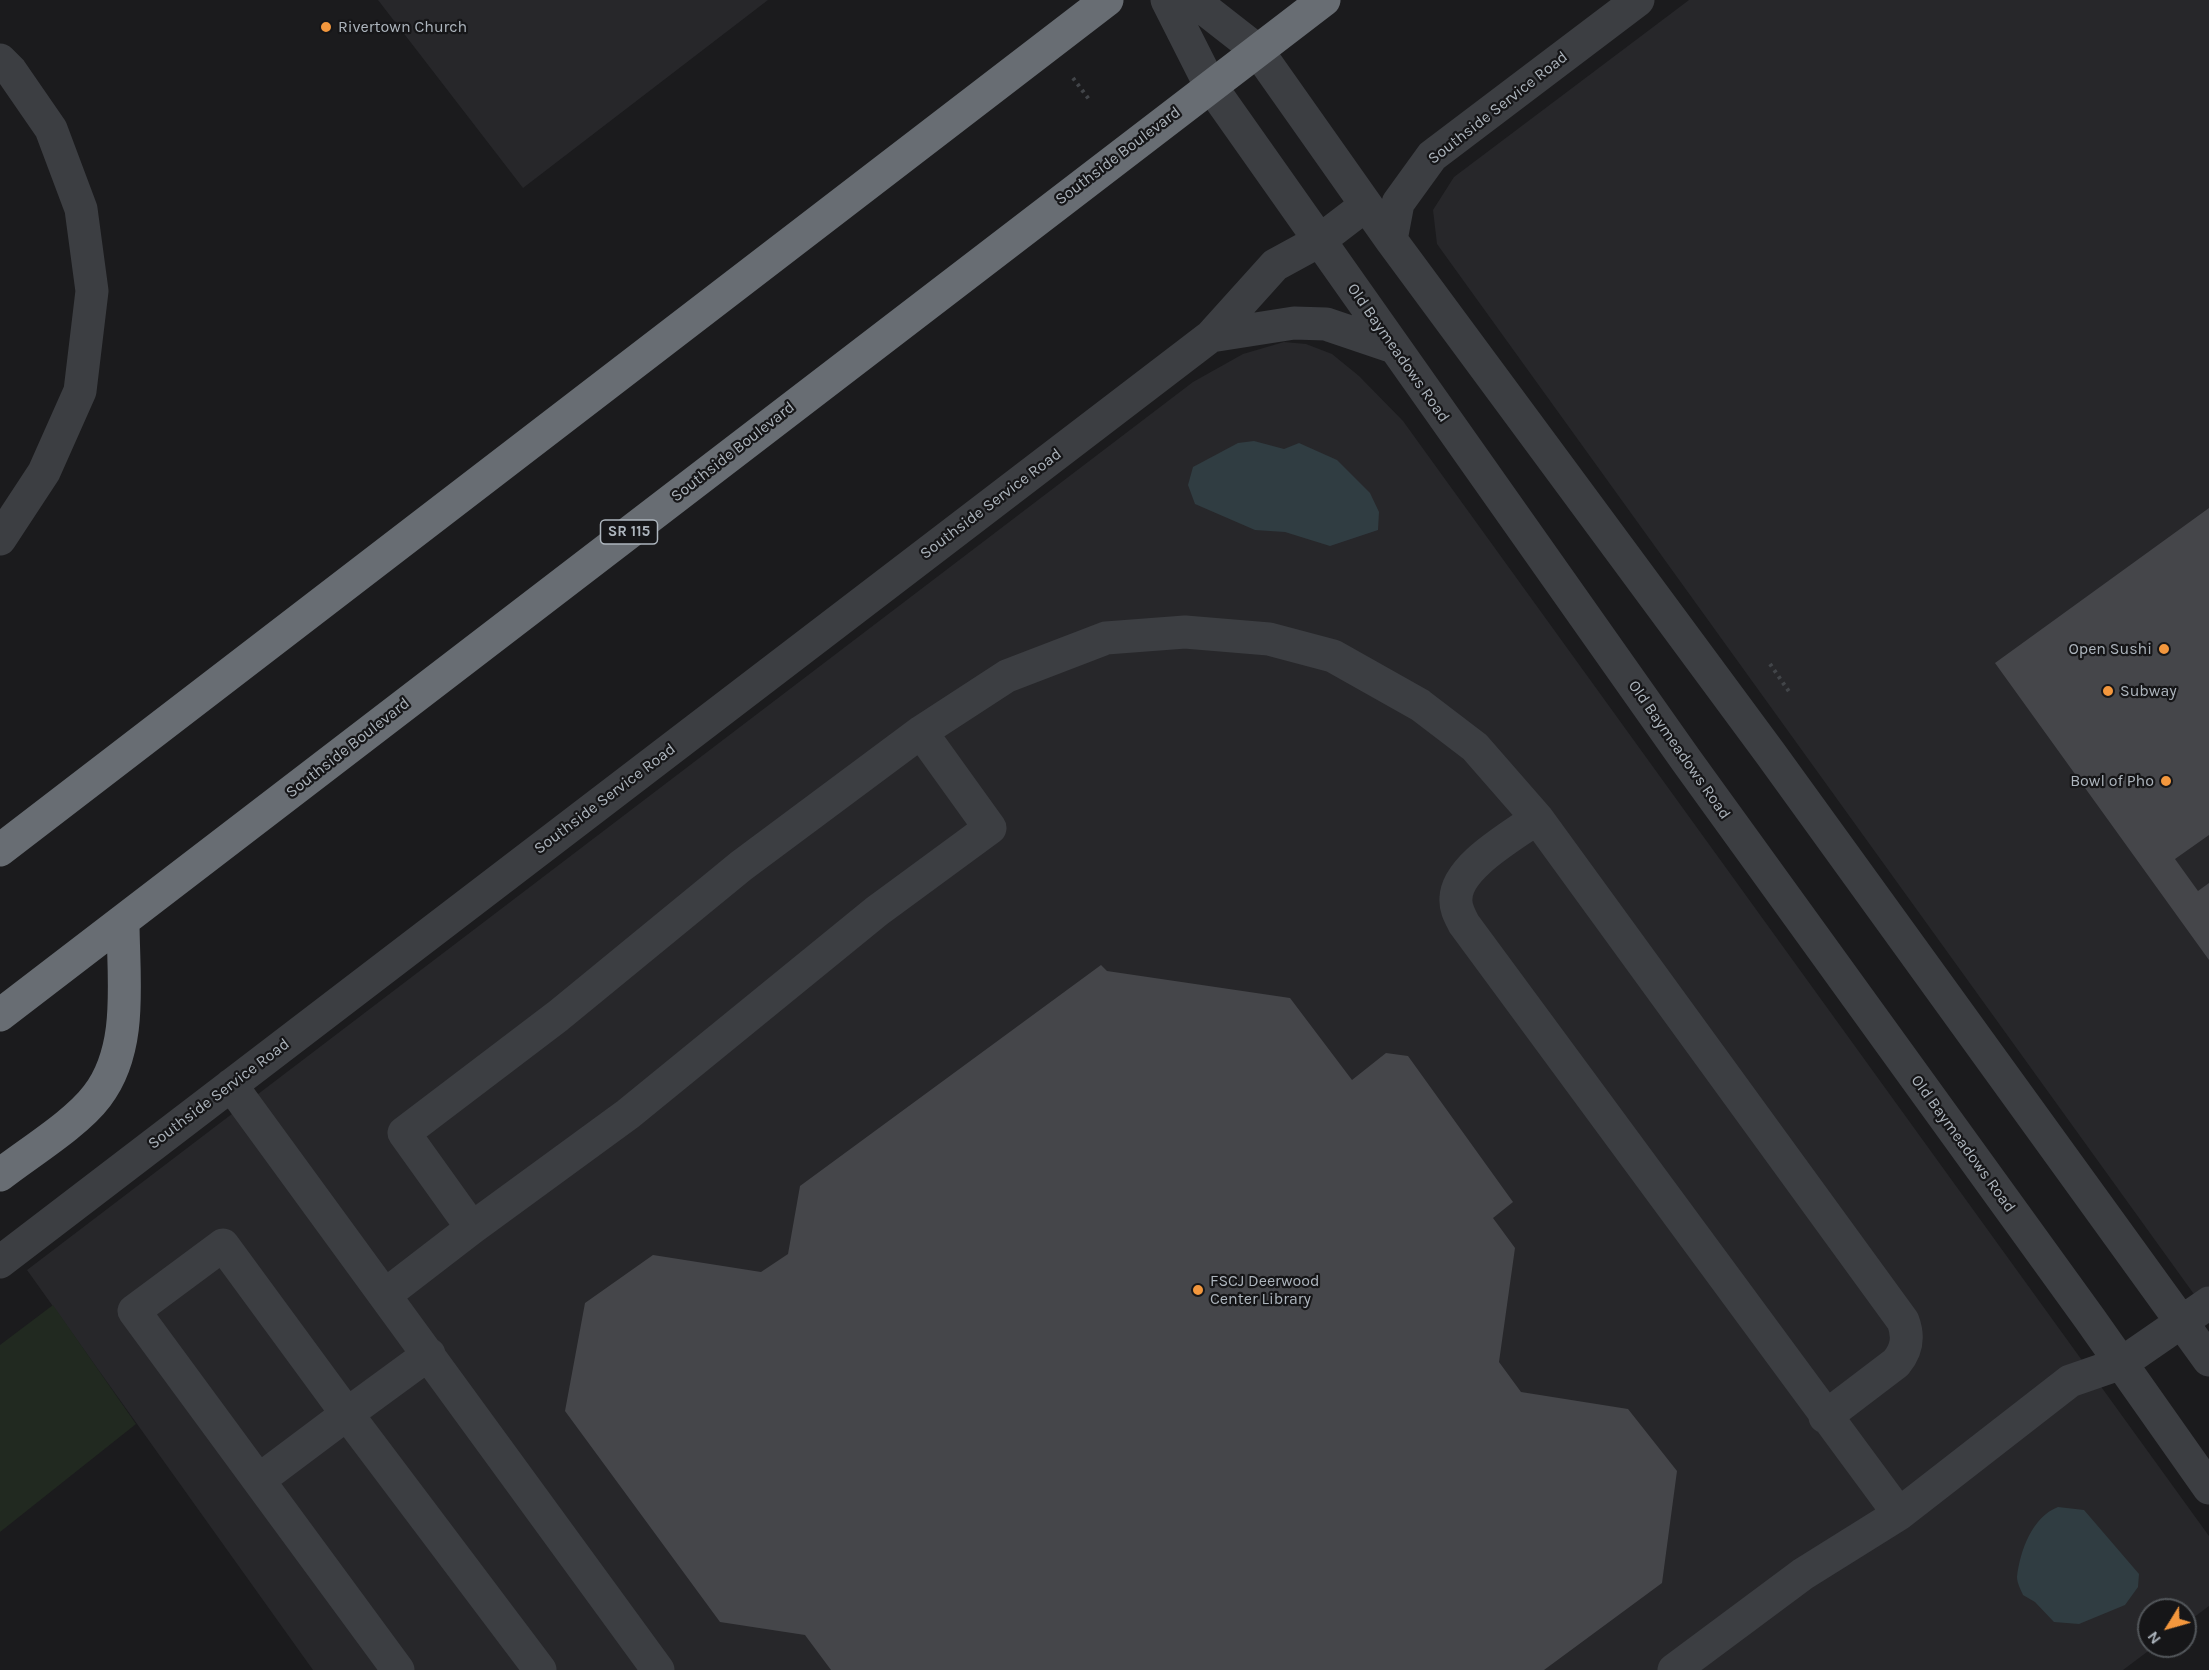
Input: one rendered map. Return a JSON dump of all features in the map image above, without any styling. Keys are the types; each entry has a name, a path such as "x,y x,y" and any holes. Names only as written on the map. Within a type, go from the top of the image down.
{"highway":[{"path":"0,850 1107,0"},
{"name":"Southside Boulevard","path":"0,1015 1210,85 1324,0"},
{"path":"0,1175 77,1116 97,1097 114,1070 123,1028 123,921"}],"street":[{"name":"Old Baymeadows Road","path":"1167,0 1210,85 1319,241 1686,760 2122,1363 2209,1488"},
{"path":"1193,0 1257,50 1390,240 1777,762 2209,1360"},
{"name":"Southside Service Road","path":"1390,240 1398,203 1432,156 1638,0"},
{"path":"0,60 11,70 51,129 81,209 92,291 81,391 44,472 0,539"},
{"name":"Southside Service Road","path":"0,1262 1211,336 1275,265 1319,241 1366,205"},
{"name":"Southside Service Road","path":"1211,336 1294,323 1326,324 1394,347"},
{"path":"472,1228 404,1133 558,1016 741,866 921,732 1006,676 1106,638 1185,632 1269,639 1333,656 1420,705 1475,747 1537,818 1904,1321 1907,1332 1903,1355 1896,1363 1825,1417"},
{"path":"385,1295 628,1114 877,911 990,828 921,732"},
{"path":"1537,818 1467,871 1456,896 1457,909 1464,924 1825,1417 1899,1514"},
{"path":"231,1085 658,1670"},
{"path":"398,1670 134,1311 223,1245 540,1670"},
{"path":"1674,1670 1803,1574 1899,1514 2070,1381 2122,1363 2209,1303"},
{"path":"259,1480 429,1354"}],"path":[{"path":"1073,78 1091,102"},
{"path":"1770,664 1790,693"}],"shaded area":[{"path":"378,0 768,0 523,188"},
{"path":"1689,0 2209,0 2209,1315 1437,244 1433,210 1454,177"},
{"path":"1284,342 1306,344 1332,354 1359,376 1403,421 2209,1536 2209,1606 2197,1615 2197,1598 2137,1598 2137,1658 2139,1658 2123,1670 313,1670 27,1270 1193,382 1243,354"},
{"path":"1254,441 1284,449 1299,443 1337,460 1370,493 1379,512 1378,530 1330,546 1285,532 1255,530 1195,504 1188,485 1193,467 1238,443"},
{"path":"53,1305 136,1424 0,1532 0,1345"},
{"path":"2058,1507 2084,1510 2139,1574 2138,1587 2125,1605 2079,1624 2054,1622 2035,1602 2023,1595 2017,1579 2024,1546 2034,1527 2041,1518"}],"building":[{"path":"2209,508 2209,835 2175,859 2198,891 2209,883 2209,960 1995,663"},
{"path":"1101,965 1107,971 1290,998 1352,1080 1386,1053 1408,1056 1513,1202 1493,1218 1515,1248 1499,1362 1521,1392 1628,1409 1677,1471 1662,1583 1544,1670 831,1670 805,1635 720,1622 565,1411 585,1303 653,1255 761,1272 788,1254 800,1186"}],"place":[{"name":"Rivertown Church","path":"326,27"},
{"name":"Open Sushi","path":"2164,649"},
{"name":"Subway","path":"2108,691"},
{"name":"Bowl of Pho","path":"2166,781"},
{"name":"FSCJ Deerwood Center Library","path":"1198,1290"}]}
